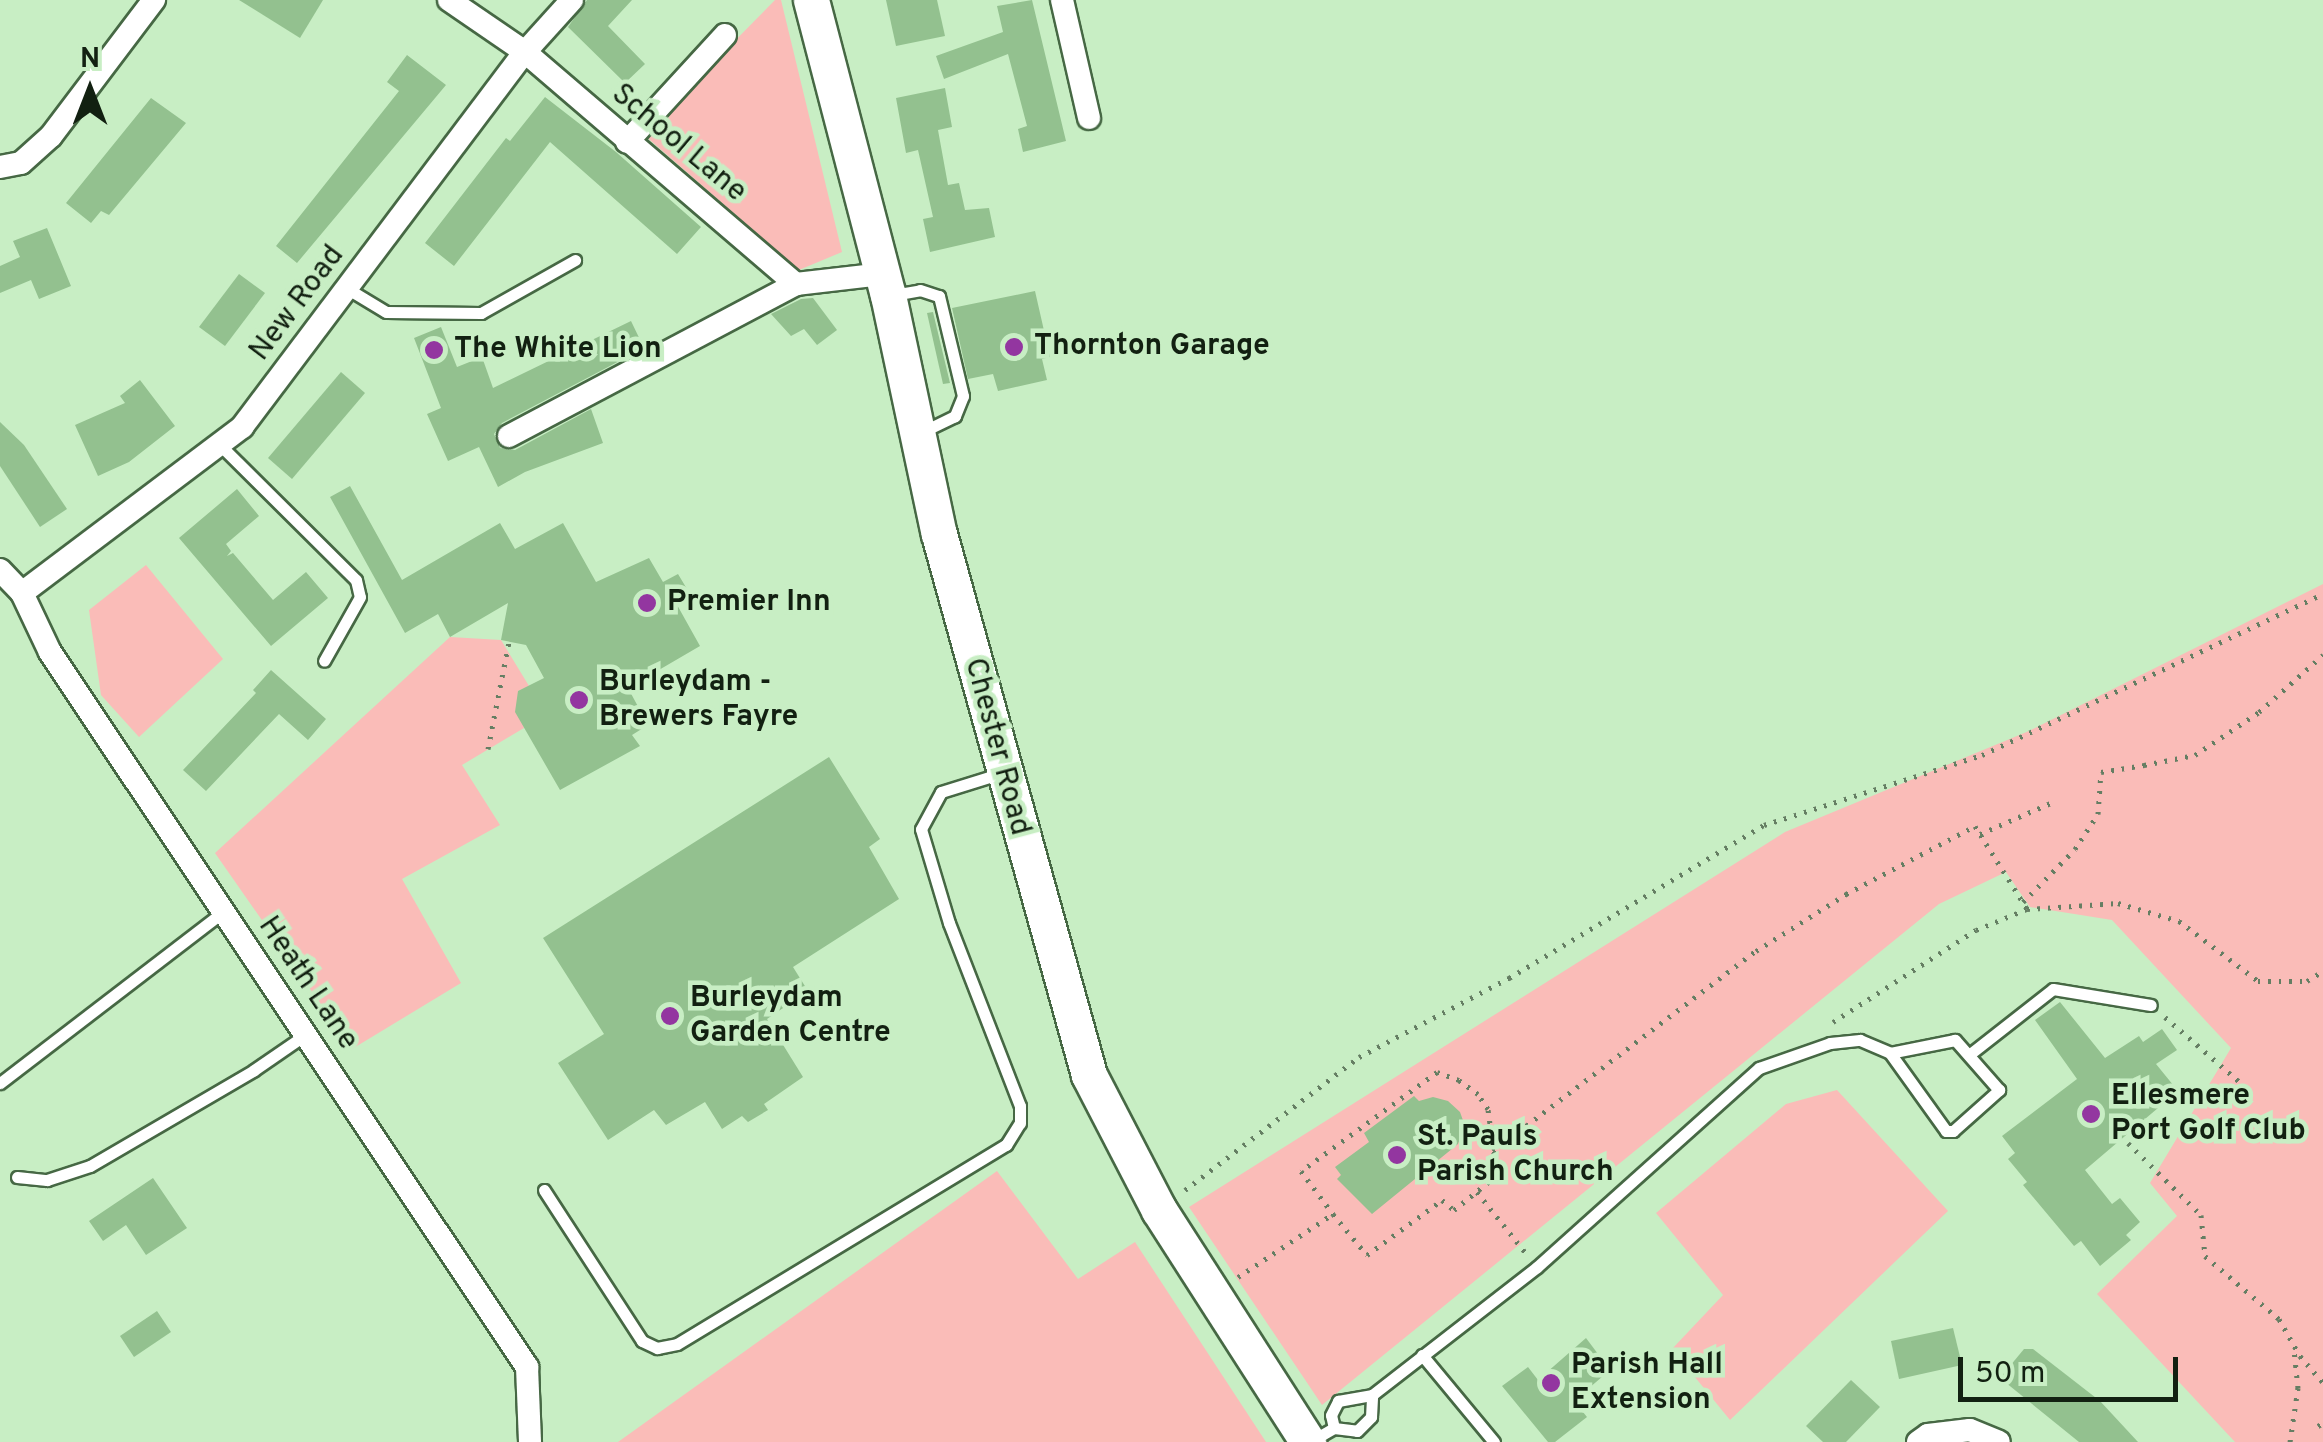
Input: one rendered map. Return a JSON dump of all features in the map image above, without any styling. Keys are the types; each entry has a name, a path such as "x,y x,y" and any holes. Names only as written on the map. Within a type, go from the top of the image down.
{"main road":[{"name":"Chester Road","path":"811,0 886,285 939,534 1002,773 1089,1075 1159,1210 1210,1295 1317,1437"}],"street":[{"path":"0,167 21,163 52,136 154,0"},
{"name":"School Lane","path":"449,0 525,52 796,284"},
{"name":"New Road","path":"22,593 242,427 525,52 572,0"},
{"path":"1062,0 1089,118"},
{"path":"628,142 724,35"},
{"path":"509,436 796,284 886,285"},
{"name":"Heath Lane","path":"0,570 22,593 50,652 527,1367 530,1442"},
{"path":"1918,1442 1928,1435 1970,1430 1999,1442"}],"lane":[{"path":"348,288 386,312 481,313 574,260"},
{"path":"886,285 939,296 963,396 955,416 920,433"},
{"path":"219,444 356,580 360,597 324,661"},
{"path":"544,1190 642,1341 657,1348 676,1344 1006,1146 1020,1123 1020,1106 949,923 921,829 941,792 1002,773"},
{"path":"0,1083 223,912"},
{"path":"1970,1054 2053,989 2151,1005"},
{"path":"17,1177 47,1180 90,1166 238,1080 305,1034"},
{"path":"1317,1437 1338,1401 1372,1395 1537,1267 1759,1068 1830,1043 1860,1040 1890,1053 1946,1131 1953,1131 1999,1090 1970,1054 1949,1038 1890,1053"},
{"path":"1422,1356 1494,1442"},
{"path":"1317,1437 1357,1431 1372,1417 1372,1395"}],"path":[{"path":"1159,1210 1359,1056 1509,978 1764,826 1982,755 2323,594"},
{"path":"488,750 509,642"},
{"path":"2023,902 2075,848 2098,814 2101,772 2194,755 2259,712 2323,655"},
{"path":"1980,834 2053,802"},
{"path":"1494,1151 1756,951 1846,894 1975,826 2028,909"},
{"path":"1826,1026 1976,930 2028,909 2118,902 2179,921 2258,980 2307,981 2323,971"},
{"path":"2151,1005 2249,1090"},
{"path":"1437,1072 1478,1094 1488,1109 1497,1176 1477,1192 1454,1210 1442,1200 1367,1256 1300,1171 1437,1072"},
{"path":"2128,1143 2201,1215 2205,1256 2278,1319 2323,1382"},
{"path":"1477,1192 1537,1267"},
{"path":"1210,1295 1333,1214"},
{"path":"2290,1442 2298,1388 2294,1346"}],"shaded area":[{"path":"775,0 781,0 842,252 799,270 643,134"},
{"path":"146,565 223,659 139,737 101,695 89,610"},
{"path":"2323,584 2323,1442 2235,1442 2097,1294 2177,1216 2150,1183 2231,1048 2112,920 2030,907 2006,872 1939,904 1322,1405 1189,1207 1785,832 2029,731"},
{"path":"450,637 501,640 529,686 518,691 524,728 462,765 500,825 402,879 461,983 352,1049 215,853"},
{"path":"1837,1090 1948,1211 1730,1420 1672,1349 1723,1295 1656,1213 1786,1104"},
{"path":"997,1171 1078,1279 1135,1242 1266,1442 618,1442"}],"building":[{"path":"239,0 323,0 300,38"},
{"path":"587,0 632,0 608,26 645,64 625,83 568,27"},
{"path":"886,0 937,0 945,36 896,46"},
{"path":"1032,0 1066,141 1023,152 1018,129 1027,126 1008,54 944,79 936,56 1003,32 997,6"},
{"path":"407,55 446,85 297,263 276,246 399,91 387,82"},
{"path":"945,88 952,127 938,130 948,185 959,183 965,210 989,208 995,237 930,252 923,219 933,217 918,150 906,153 896,98"},
{"path":"545,97 616,152 701,227 677,254 550,142 454,266 425,243 506,138 510,141"},
{"path":"151,98 186,123 109,215 101,211 91,223 66,203"},
{"path":"47,228 71,286 39,299 31,280 0,293 0,266 20,257 13,241"},
{"path":"239,274 265,293 225,346 199,327"},
{"name":"Thornton Garage","path":"1035,291 1050,357 1042,359 1047,380 998,391 993,374 968,379 952,308"},
{"path":"813,298 837,330 817,345 804,329 791,336 771,314 801,299"},
{"path":"933,312 950,383 943,384 927,313"},
{"path":"631,321 644,348 502,423 494,434 500,448 515,450 591,409 603,443 525,472 498,487 479,447 448,461 427,414 441,408 414,338 441,327 457,367 482,357 493,388"},
{"path":"341,372 365,393 292,479 268,458"},
{"path":"140,380 175,426 129,462 98,476 75,425 125,403 120,396"},
{"path":"0,422 24,445 67,509 40,527 0,466"},
{"path":"350,486 402,580 500,523 515,549 563,523 596,582 649,558 663,582 678,574 690,594 676,603 700,646 628,688 648,725 632,735 640,746 560,790 515,712 518,691 544,678 526,645 501,640 508,603 450,637 438,614 405,633 330,497"},
{"path":"237,489 259,516 226,544 231,551 227,556 233,553 273,600 306,572 328,598 271,646 179,538"},
{"path":"271,670 326,719 308,740 279,714 206,791 183,770 256,693 253,690"},
{"path":"829,757 880,839 869,847 899,899 793,967 808,991 767,1019 803,1077 764,1104 768,1110 748,1122 742,1116 722,1129 705,1102 666,1125 654,1110 608,1140 558,1063 604,1034 543,938"},
{"name":"Ellesmere Port Golf Club","path":"2060,1002 2105,1058 2139,1036 2143,1042 2162,1029 2177,1050 2156,1064 2178,1091 2085,1170 2112,1204 2120,1198 2140,1222 2126,1235 2131,1240 2100,1266 2081,1241 2074,1246 2023,1185 2027,1182 2008,1159 2015,1153 2002,1136 2077,1079 2035,1020"},
{"name":"St. Pauls Parish Church","path":"1414,1096 1419,1101 1433,1097 1448,1101 1460,1112 1465,1126 1458,1144 1372,1214 1337,1179 1341,1175 1335,1167 1369,1142 1364,1133"},
{"path":"153,1178 187,1228 146,1255 126,1225 103,1241 89,1221"},
{"path":"157,1311 171,1332 134,1357 120,1336"},
{"path":"1953,1328 1962,1365 1899,1379 1891,1341"},
{"name":"Parish Hall Extension","path":"1586,1338 1610,1370 1574,1401 1587,1417 1555,1442 1548,1442 1502,1386 1528,1367 1538,1380"},
{"path":"2024,1349 2033,1349 2100,1401 2138,1442 2079,1442 2000,1378"},
{"path":"1851,1380 1880,1407 1846,1442 1823,1442 1806,1426"}],"place":[{"name":"Thornton Garage","path":"1014,347"},
{"name":"The White Lion","path":"434,350"},
{"name":"Premier Inn","path":"647,603"},
{"name":"Burleydam - Brewers Fayre","path":"579,700"},
{"name":"Burleydam Garden Centre","path":"670,1016"},
{"name":"Ellesmere Port Golf Club","path":"2091,1114"},
{"name":"St. Pauls Parish Church","path":"1397,1155"},
{"name":"Parish Hall Extension","path":"1551,1383"}]}
